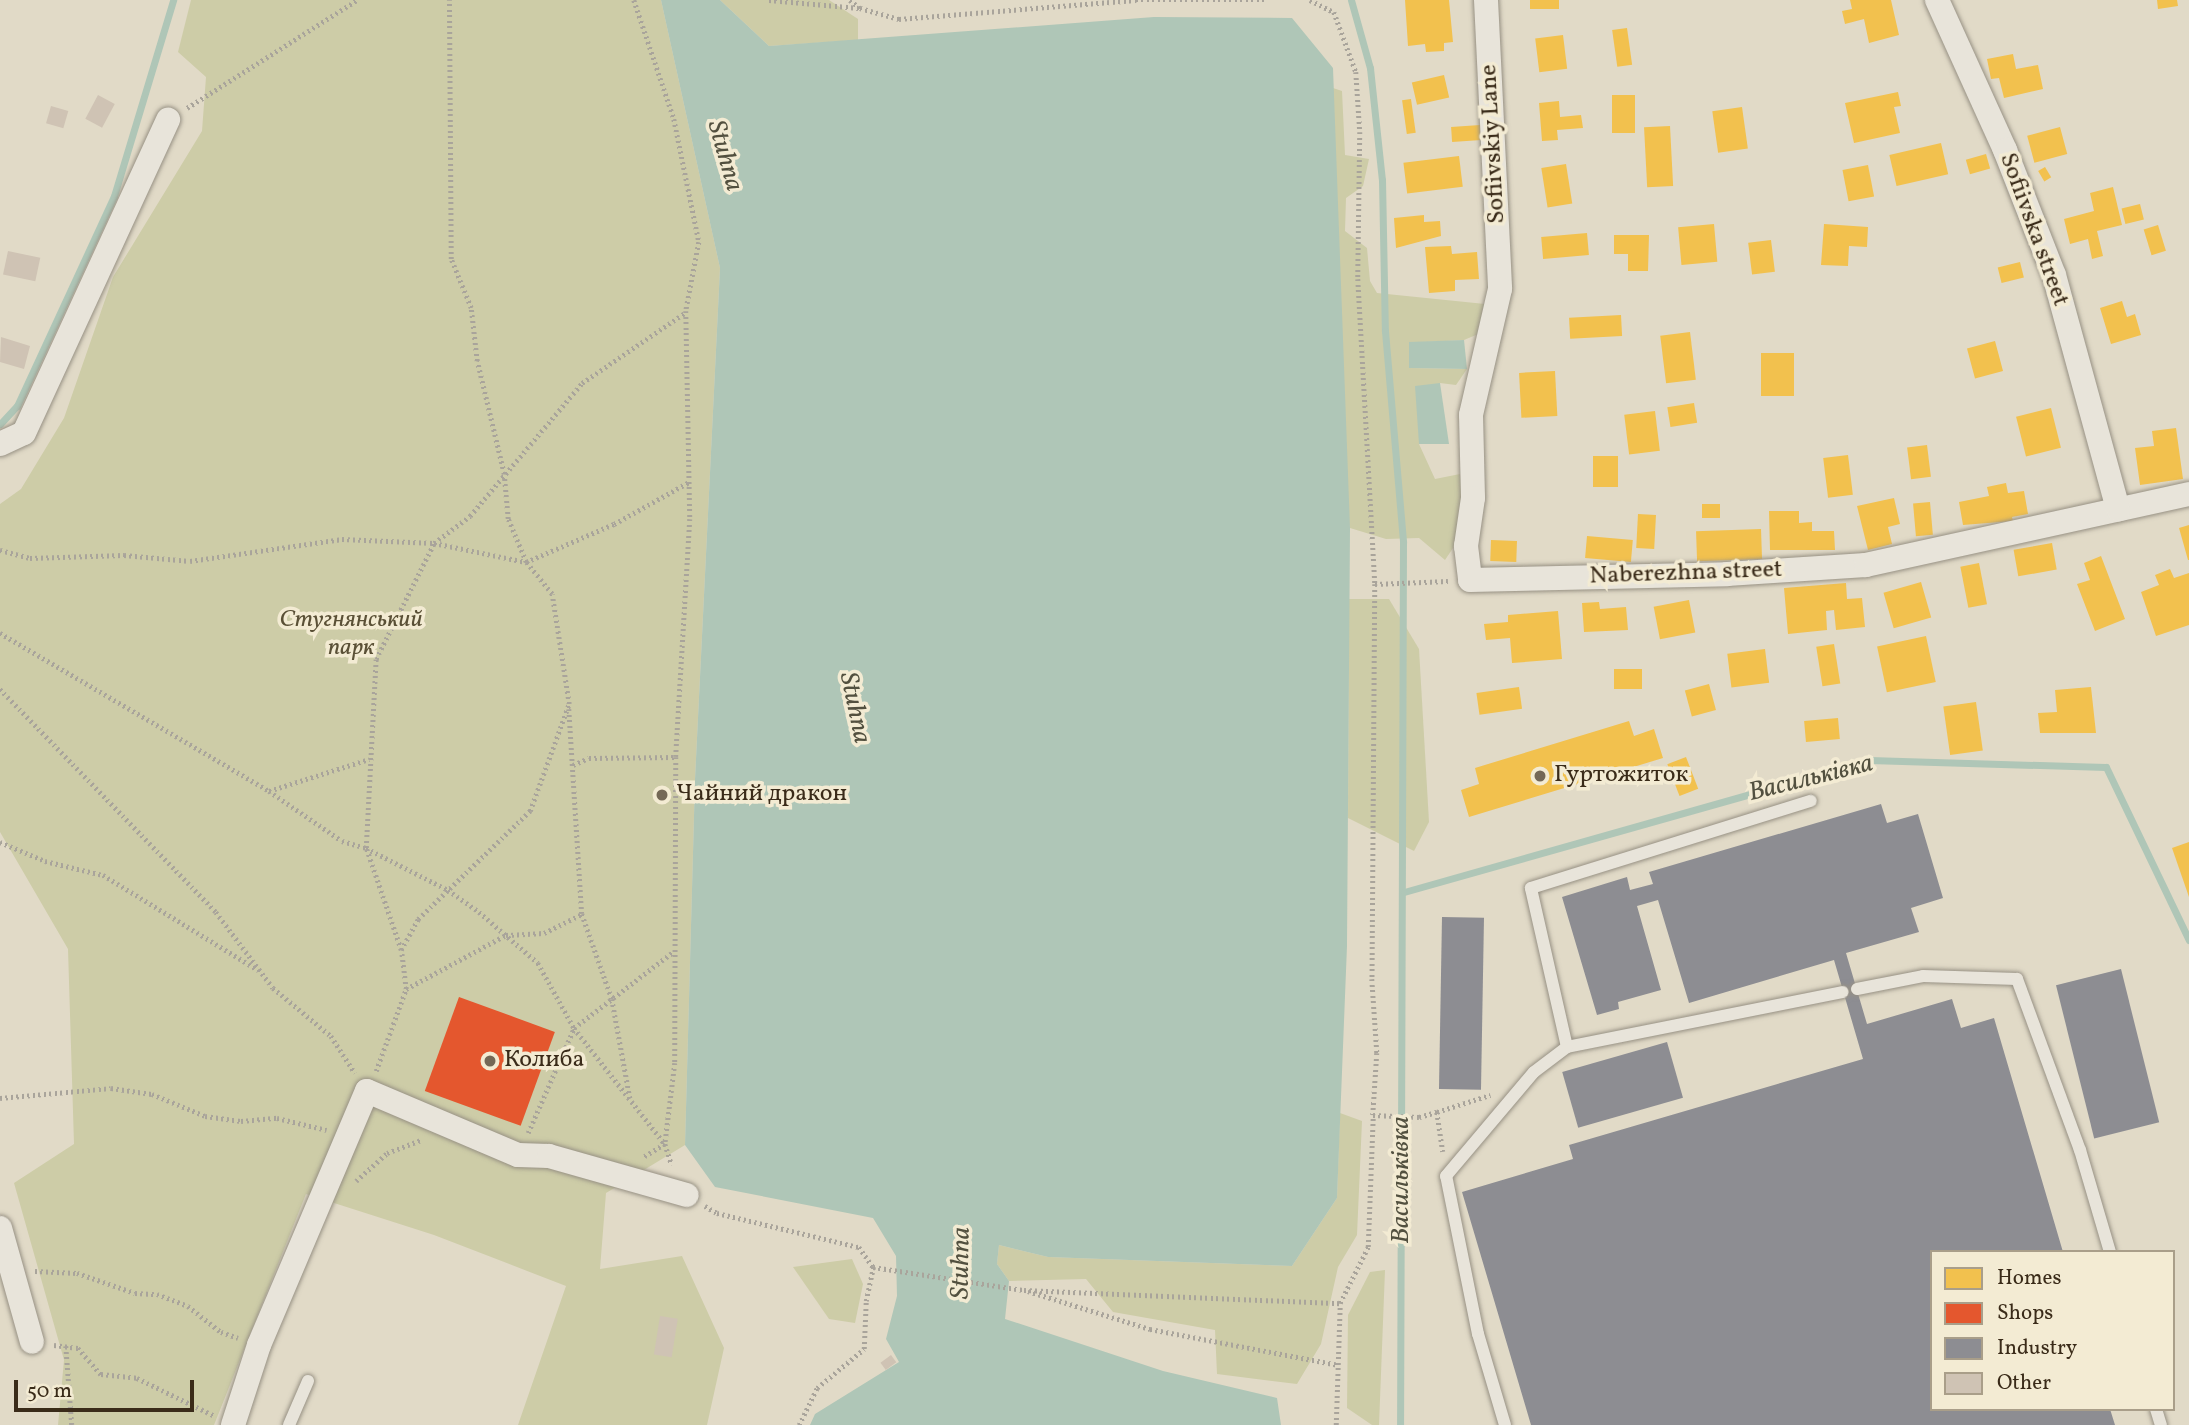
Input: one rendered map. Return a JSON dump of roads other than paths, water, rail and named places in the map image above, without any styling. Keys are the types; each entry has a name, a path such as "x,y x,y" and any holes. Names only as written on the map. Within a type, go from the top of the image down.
{"street":[{"name":"Sofiivskiy Lane","path":"1486,0 1500,289"},
{"name":"Sofiivska street","path":"1937,0 2006,150 2054,275 2118,509"},
{"path":"0,444 24,433 168,120"},
{"name":"Naberezhna street","path":"1500,289 1471,415 1474,498 1466,545 1470,580 1727,574 1866,565 2189,494"},
{"path":"233,1425 259,1345 368,1091 518,1155 549,1156 687,1195"},
{"path":"0,1228 32,1342"}],"lane":[{"path":"1567,1047 1531,888 1811,801"},
{"path":"1857,989 1923,976 2017,979 2080,1150 2109,1250"},
{"path":"1505,1425 1478,1334 1446,1176 1534,1072 1567,1047 1843,992"},
{"path":"289,1425 308,1381"}],"water":[{"name":"Stuhna","path":"661,0 720,0 769,46 1154,17 1292,18 1333,68 1350,528 1347,946 1337,1198 1292,1266 1048,1257 999,1245 997,1264 1009,1281 1005,1319 1163,1371 1277,1398 1281,1425 810,1425 815,1414 899,1362 886,1339 897,1296 896,1256 873,1218 715,1187 685,1145 695,779 720,268"},
{"path":"1464,340 1467,369 1409,368 1409,342"},
{"path":"1440,383 1449,444 1419,444 1415,386"}],"waterway":[{"path":"0,424 17,406 114,196 173,0"},
{"path":"1351,0 1370,68 1382,180 1385,331 1403,542 1400,1425"},
{"name":"Васильківка","path":"1404,892 1869,760 2106,767 2189,940"}],"place":[{"name":"Гуртожиток","path":"1540,776"},
{"name":"Чайний дракон","path":"662,795"},
{"name":"Колиба","path":"490,1061"}],"park label":[{"name":"Стугнянський парк","path":"351,635"}]}
